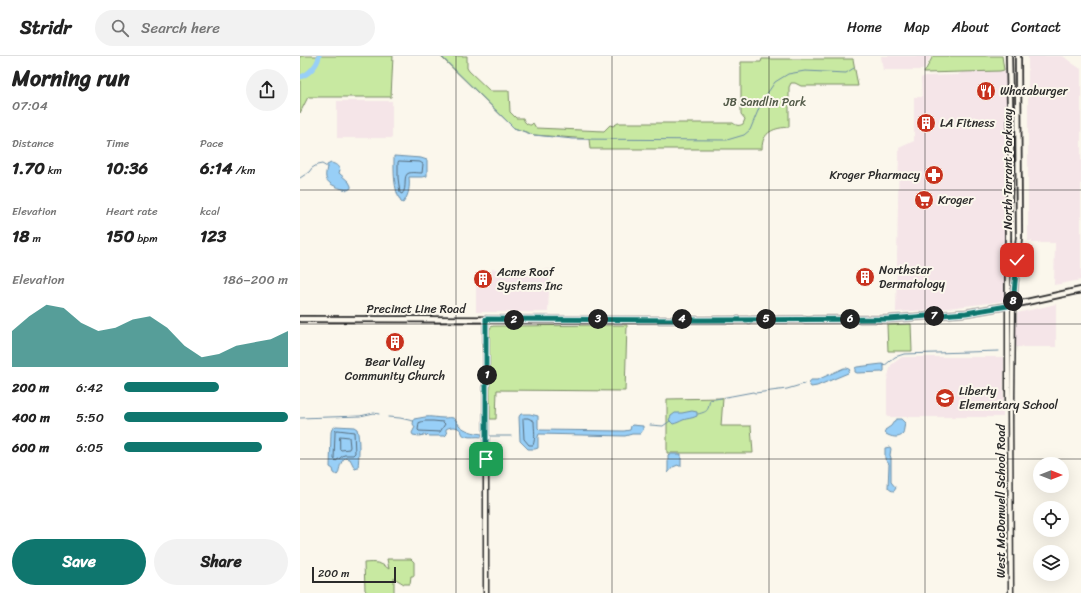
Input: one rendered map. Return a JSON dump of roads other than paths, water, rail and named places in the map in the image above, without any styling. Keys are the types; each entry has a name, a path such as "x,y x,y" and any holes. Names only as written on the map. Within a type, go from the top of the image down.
{"main road":[{"name":"North Tarrant Parkway","path":"1008,306 1010,146 1009,56"},
{"name":"North Tarrant Parkway","path":"1013,305 1018,249 1018,56"},
{"path":"1010,146 1018,146"},
{"path":"1008,225 1018,225"},
{"name":"Precinct Line Road","path":"300,318 698,320 889,319 966,313 1013,305 1081,290"},
{"name":"West McDonwell School Road","path":"1010,408 1012,403 1013,305"},
{"name":"West McDonwell School Road","path":"1008,306 1011,593"},
{"path":"486,319 486,593"}],"water":[{"path":"394,156 421,158 427,160 427,176 409,177 409,191 403,203 398,197 395,186"},
{"path":"331,163 338,167 340,170 339,173 349,182 351,188 348,190 342,189 329,183 326,178 327,165"},
{"path":"884,365 884,371 882,372 855,372 855,368 857,367"},
{"path":"844,368 850,370 848,373 817,386 811,387 809,384 811,380 817,380"},
{"path":"692,411 697,412 697,416 673,424 669,420 675,413"},
{"path":"521,414 538,416 538,428 540,430 624,431 630,430 632,425 643,426 643,430 640,434 625,436 539,434 538,448 528,449 520,441 519,417"},
{"path":"425,417 453,418 464,429 482,434 482,437 465,436 460,429 454,427 446,429 447,434 445,436 413,435 412,433 415,427 413,424 414,419"},
{"path":"897,419 901,419 905,423 903,434 899,437 895,437 886,434 885,430"},
{"path":"336,426 354,427 357,429 359,443 358,468 355,469 350,459 345,458 341,463 337,475 330,467 331,432"},
{"path":"890,447 891,482 896,488 894,491 888,488 889,464 885,459 885,448"},
{"path":"681,454 681,466 678,465 673,467 668,473 668,455"}],"waterway":[{"path":"300,77 312,69 317,63 319,56"},
{"path":"441,56 514,128 534,135 573,139 727,140 744,135 750,130 762,101 775,82 788,74 805,71 846,73 854,68"},
{"path":"300,178 317,165 322,164 327,167"},
{"path":"884,366 895,357 904,354 999,351"},
{"path":"698,414 707,410 710,400 753,392 787,389 804,384"},
{"path":"300,418 360,416 374,413 379,414"},
{"path":"388,417 413,421"},
{"path":"650,425 663,426 670,421"},
{"path":"490,436 511,436"}],"place":[{"name":"Whataburger","path":"986,91"},
{"name":"LA Fitness","path":"926,123"},
{"name":"Kroger Pharmacy","path":"934,175"},
{"name":"Kroger","path":"924,200"},
{"name":"Northstar Dermatology","path":"865,277"},
{"name":"Acme Roof Systems Inc","path":"483,279"},
{"name":"Bear Valley Community Church","path":"395,342"},
{"name":"Liberty Elementary School","path":"945,398"}],"park label":[{"name":"JB Sandlin Park","path":"765,102"}]}
